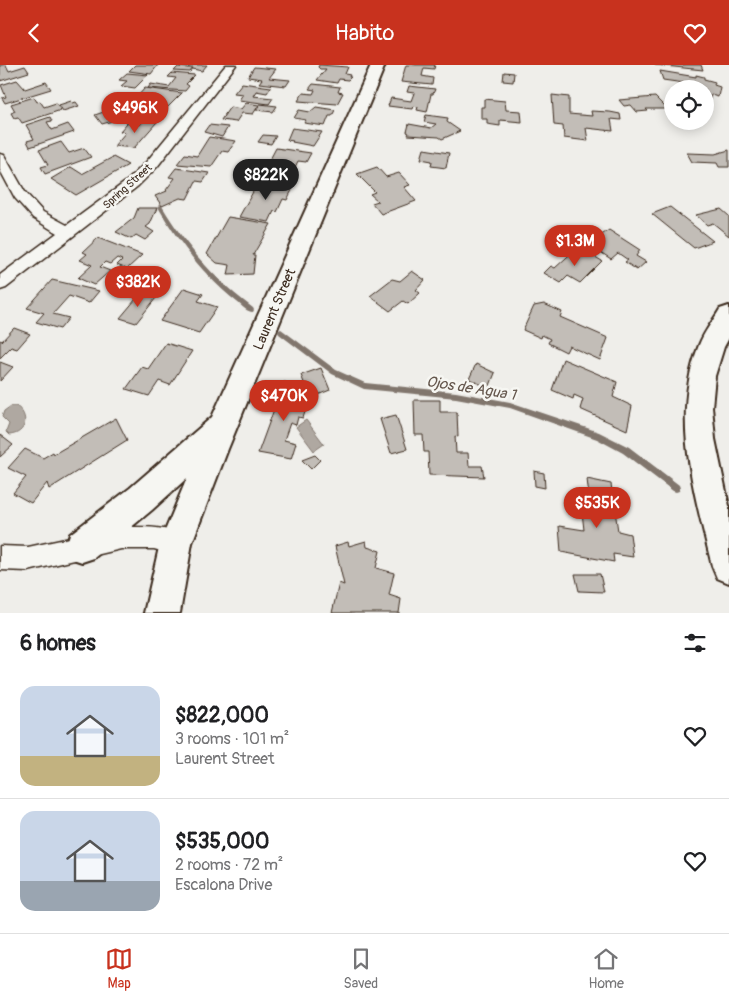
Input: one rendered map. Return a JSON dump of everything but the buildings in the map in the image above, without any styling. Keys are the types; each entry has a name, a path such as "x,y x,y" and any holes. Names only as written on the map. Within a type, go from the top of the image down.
{"street":[{"name":"Spring Street","path":"0,284 133,183 152,164 231,65"},
{"name":"Laurent Street","path":"162,613 176,543 225,423 378,65"},
{"path":"0,158 20,195 38,215 69,233"},
{"path":"729,316 710,347 701,377 698,404 698,437 705,479 729,566"},
{"path":"82,546 141,499 225,423"},
{"path":"0,558 28,559 121,537 154,537 176,543"}],"shaded area":[{"path":"11,406 16,406 25,419 23,428 20,431 9,435 6,432 9,424 2,417 4,411"},
{"path":"306,420 324,444 314,451 296,427"}],"waterway":[{"path":"160,207 189,251 211,276 251,310"},
{"name":"Ojos de Agua 1","path":"281,332 334,372 364,386 456,395 510,405 599,436 626,450 676,488"}]}
